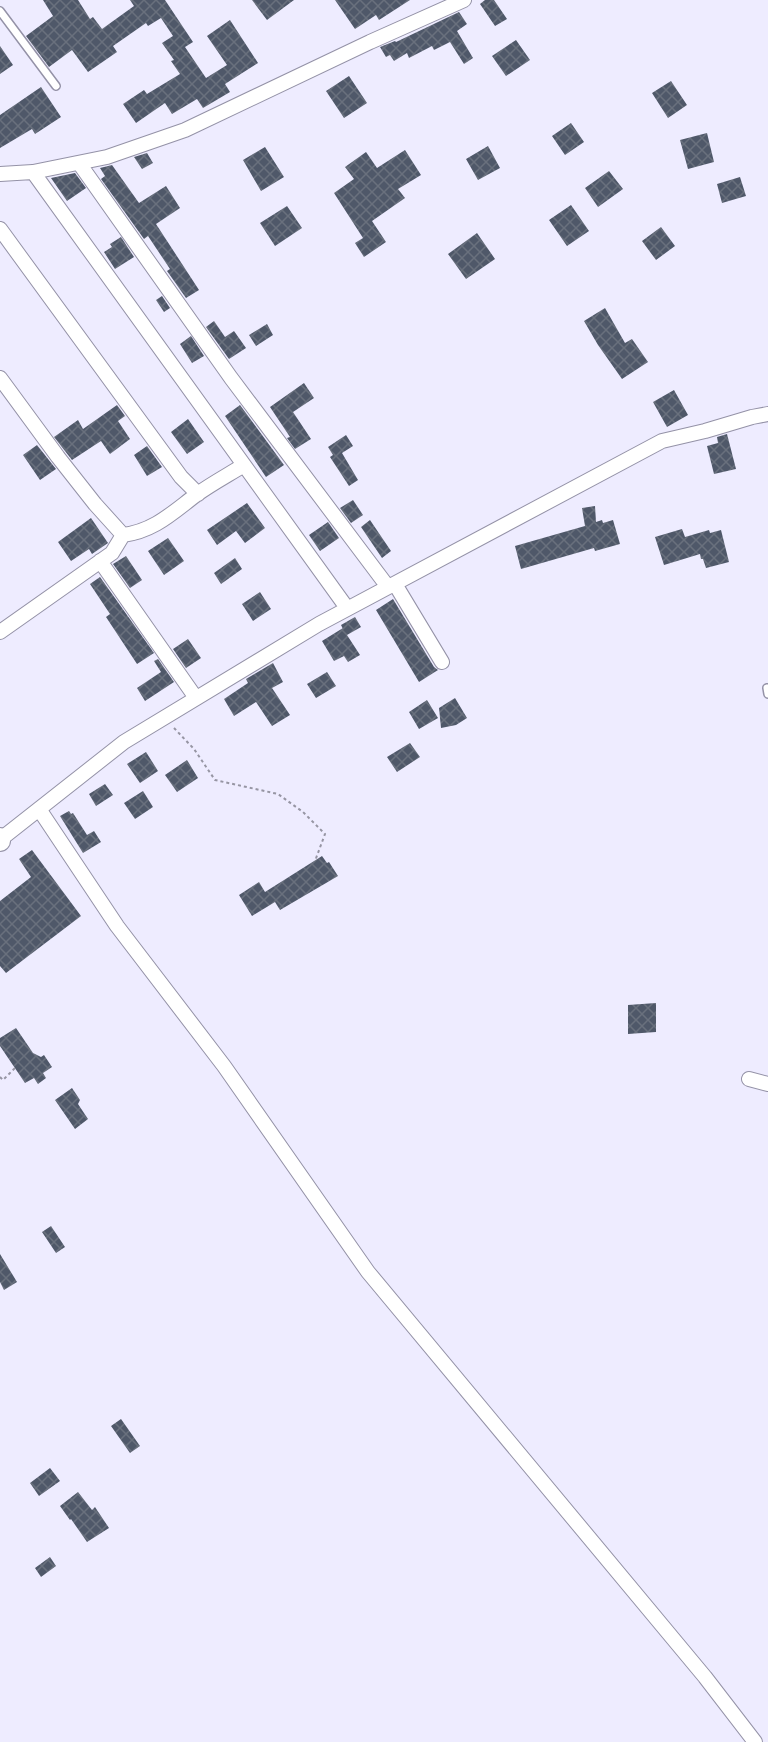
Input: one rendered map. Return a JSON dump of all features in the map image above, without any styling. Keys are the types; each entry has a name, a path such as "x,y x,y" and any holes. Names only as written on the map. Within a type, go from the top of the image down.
{"street":[{"path":"0,174 33,172 107,158 185,130 464,0"},
{"path":"79,163 231,378 391,586 442,662"},
{"path":"33,172 347,608"},
{"path":"0,229 180,477 198,494"},
{"path":"0,378 58,458 123,535"},
{"path":"0,839 124,742 347,608 662,441 768,414"},
{"path":"123,535 139,533 147,529 244,465"},
{"path":"0,632 112,553 123,535"},
{"path":"100,561 196,698"},
{"path":"39,809 117,926 224,1066 368,1272 705,1677 755,1742"},
{"path":"749,1079 768,1084"}],"lane":[{"path":"0,11 56,86"}],"path":[{"path":"164,718 194,749 215,780 278,794 303,812 325,834 315,861"},
{"path":"0,1077 3,1080 15,1068"}],"building":[{"path":"43,0 78,0 90,19 93,17 102,29 134,6 130,0 165,0 193,42 185,47 206,78 227,65 207,36 230,20 258,63 225,84 230,92 203,108 197,99 172,114 165,103 136,123 123,104 144,90 147,94 180,74 171,61 174,60 162,43 173,36 161,18 148,26 146,23 113,46 117,52 88,72 72,50 49,67 26,36 53,16"},
{"path":"252,0 294,0 267,20"},
{"path":"335,0 410,0 379,20 376,15 355,29"},
{"path":"485,0 494,0 507,19 495,26 480,4"},
{"path":"459,12 467,24 457,31 473,58 464,64 450,42 434,50 432,46 409,58 407,53 394,61 390,55 386,57 380,47 396,42"},
{"path":"516,40 530,60 506,76 492,56"},
{"path":"0,46 13,65 0,74"},
{"path":"349,76 367,103 344,118 326,91"},
{"path":"671,81 687,105 668,118 652,93"},
{"path":"41,87 61,117 35,134 32,129 0,148 0,115"},
{"path":"571,123 584,142 565,155 552,136"},
{"path":"707,133 714,162 688,169 680,140"},
{"path":"488,146 500,168 478,180 466,159"},
{"path":"265,147 284,177 261,191 243,160"},
{"path":"405,150 421,175 398,189 405,198 372,221 386,242 364,257 355,243 363,238 334,193 354,179 345,167 366,152 377,168"},
{"path":"147,153 153,163 142,169 134,157"},
{"path":"112,165 139,203 166,186 180,208 156,224 199,290 186,298 167,271 170,269 148,236 144,239 101,179 105,176 100,168"},
{"path":"609,171 623,189 598,207 585,188"},
{"path":"75,173 86,188 67,201 51,178"},
{"path":"740,177 746,196 722,203 717,184"},
{"path":"571,205 589,231 567,246 549,220"},
{"path":"287,206 302,228 275,246 260,223"},
{"path":"661,227 675,246 656,260 642,241"},
{"path":"477,233 495,259 466,279 448,254"},
{"path":"121,237 134,257 115,269 104,252 112,247 110,244"},
{"path":"162,296 170,308 164,312 156,300"},
{"path":"605,308 625,343 632,339 648,362 622,379 584,321"},
{"path":"214,321 225,337 234,331 246,348 229,359 206,327"},
{"path":"267,324 273,335 256,346 249,335"},
{"path":"191,336 204,356 192,363 180,344"},
{"path":"304,383 314,398 293,412 311,439 295,449 287,438 290,437 270,407"},
{"path":"674,390 688,415 667,427 653,402"},
{"path":"117,405 125,416 118,421 130,439 110,454 101,441 72,460 54,437 78,420 83,429"},
{"path":"240,405 284,465 266,477 225,416"},
{"path":"188,419 204,442 187,454 171,432"},
{"path":"727,434 736,469 714,474 707,446 718,443 717,437"},
{"path":"346,435 353,446 342,453 358,480 349,486 330,457 333,455 328,447"},
{"path":"37,445 56,469 40,480 23,455"},
{"path":"147,446 162,467 147,476 134,455"},
{"path":"353,500 363,515 351,523 340,508"},
{"path":"247,503 265,528 245,543 236,531 217,545 207,530"},
{"path":"595,506 596,522 602,520 603,523 613,520 620,544 595,551 594,548 521,569 515,546 585,526 582,508"},
{"path":"91,518 108,543 92,554 89,549 71,561 58,542"},
{"path":"370,520 391,551 382,558 361,527"},
{"path":"328,522 339,538 320,551 309,535"},
{"path":"682,529 685,537 709,530 710,533 721,530 729,562 706,568 700,554 664,565 655,537"},
{"path":"168,538 184,561 164,575 148,551"},
{"path":"126,556 142,580 130,588 113,564"},
{"path":"235,558 242,569 221,584 214,573"},
{"path":"100,577 154,653 137,664 106,617 110,614 90,584"},
{"path":"260,592 271,609 253,621 242,604"},
{"path":"393,599 438,670 419,682 376,610"},
{"path":"355,617 361,627 347,635 360,655 348,662 344,656 334,661 322,641 343,628 341,625"},
{"path":"188,639 201,658 186,668 173,649"},
{"path":"158,659 174,682 145,701 137,688 161,672 154,661"},
{"path":"273,663 283,682 272,688 290,715 272,726 256,702 234,716 224,699 248,683 246,679"},
{"path":"327,672 336,686 316,698 307,684"},
{"path":"455,698 467,718 456,725 441,728 439,708"},
{"path":"427,700 438,718 419,729 409,712"},
{"path":"410,743 420,757 397,772 387,757"},
{"path":"146,752 158,771 140,783 127,764"},
{"path":"187,760 198,778 177,792 165,775"},
{"path":"105,784 113,795 96,806 89,794"},
{"path":"143,791 153,807 135,819 124,803"},
{"path":"69,811 73,813 87,835 94,831 101,842 83,853 60,816"},
{"path":"32,850 81,916 6,973 0,966 0,901 31,877 19,859"},
{"path":"322,856 338,876 280,910 275,902 252,916 239,895 259,882 265,892"},
{"path":"656,1003 656,1032 628,1034 628,1005"},
{"path":"16,1028 33,1053 41,1057 44,1055 52,1067 43,1073 46,1078 38,1084 34,1078 25,1083 0,1046 0,1038"},
{"path":"72,1088 80,1100 78,1104 88,1119 75,1129 55,1100"},
{"path":"51,1226 65,1247 56,1253 42,1232"},
{"path":"0,1254 17,1282 4,1290 0,1282"},
{"path":"121,1419 140,1446 130,1453 111,1426"},
{"path":"50,1468 60,1481 39,1496 30,1483"},
{"path":"78,1492 92,1510 95,1507 109,1528 87,1542 60,1506"},
{"path":"50,1557 56,1566 41,1577 35,1568"}]}
